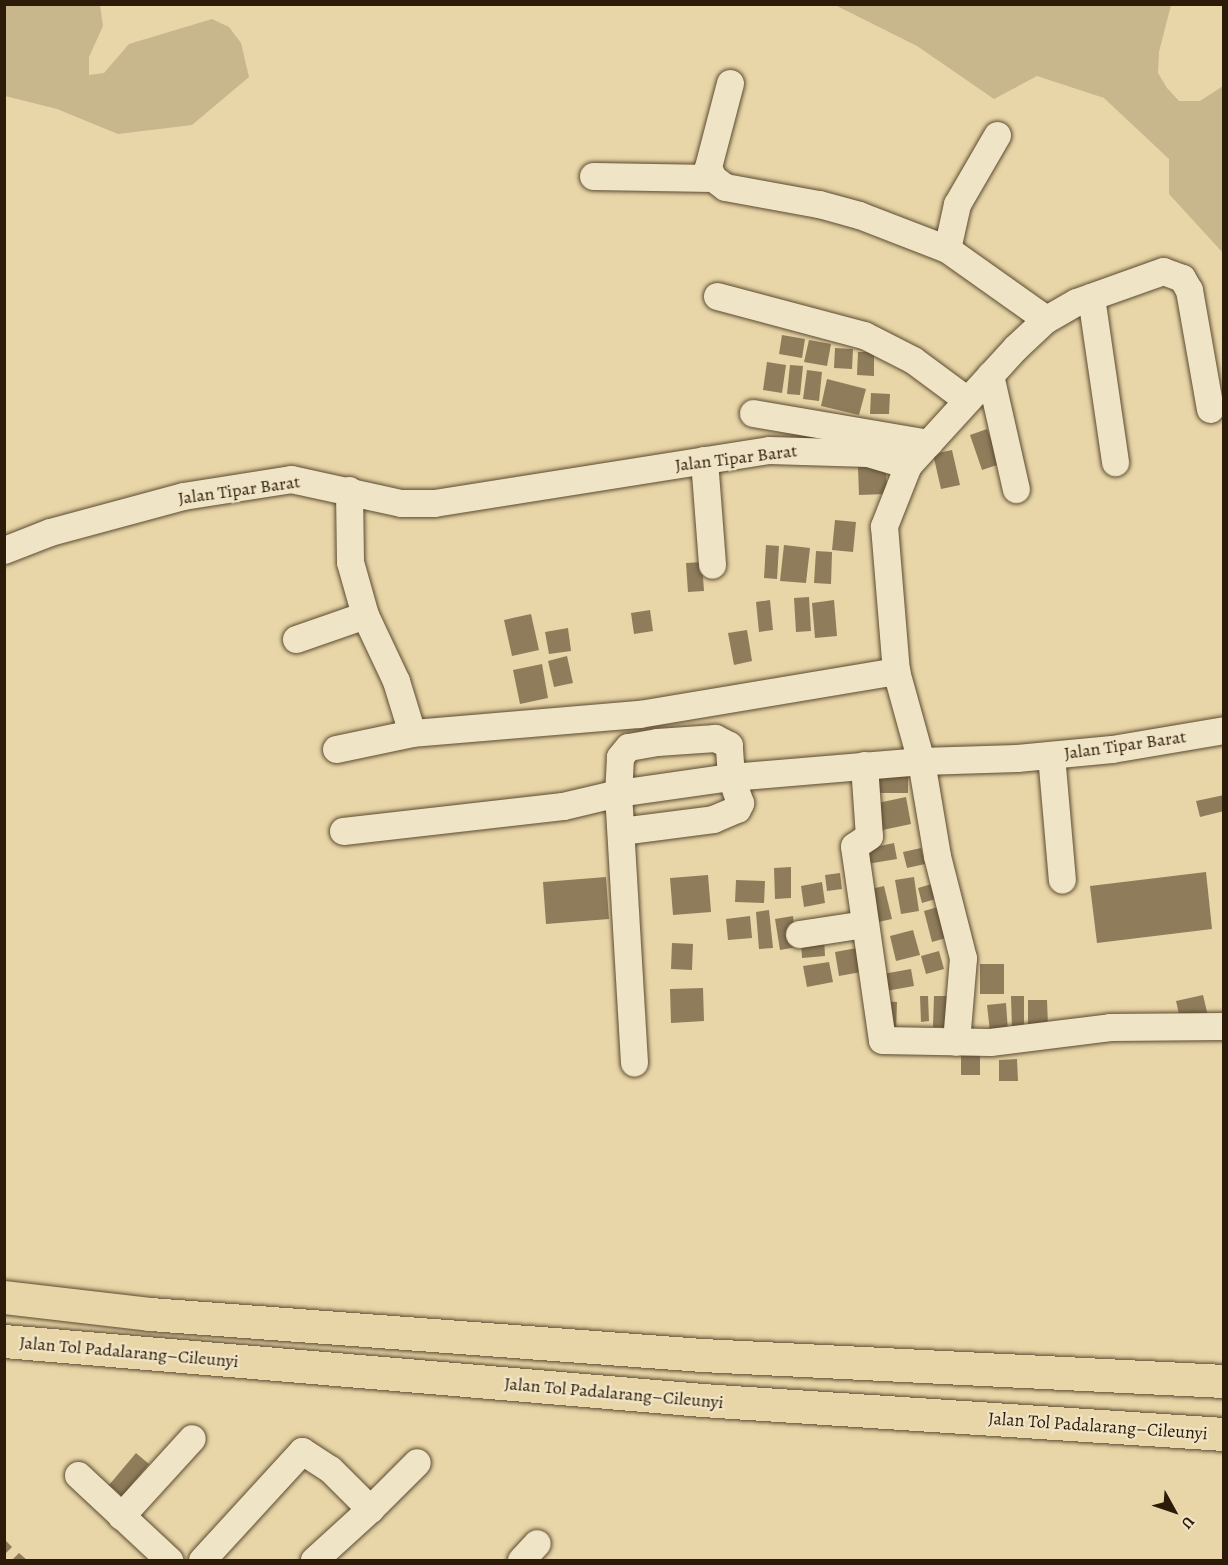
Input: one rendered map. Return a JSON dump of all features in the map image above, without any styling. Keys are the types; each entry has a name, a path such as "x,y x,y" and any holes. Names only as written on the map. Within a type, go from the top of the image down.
{"highway":[{"path":"4,1297 150,1314 702,1355 1224,1381"},
{"name":"Jalan Tol Padalarang–Cileunyi","path":"4,1341 702,1400 1224,1434"}],"street":[{"path":"730,83 708,167 713,178 725,187 819,204 859,215 947,249 1046,319"},
{"path":"947,249 957,204 997,135"},
{"path":"593,176 713,178"},
{"path":"956,1042 963,958 937,856 921,761 896,671 884,526 908,465 990,375 1046,319 1091,297 1163,272 1187,283 1210,409"},
{"path":"717,296 864,334 913,360 967,400"},
{"path":"1091,297 1115,462"},
{"path":"990,375 1016,489"},
{"path":"753,413 928,443"},
{"name":"Jalan Tipar Barat","path":"4,550 50,532 183,496 291,479 350,490 401,503 434,504 769,450 824,449 868,453 908,465"},
{"path":"704,460 712,566"},
{"path":"350,490 350,562 365,615 396,681 412,733"},
{"path":"296,639 365,615"},
{"path":"336,749 412,733 639,714 896,671"},
{"name":"Jalan Tipar Barat","path":"343,831 563,806 618,794 731,777 921,761 1051,755 1224,730"},
{"path":"621,831 712,819 731,813 740,803 731,777 729,745 715,738 634,745 620,757 618,794 634,1063"},
{"path":"1051,755 1062,880"},
{"path":"864,765 869,836 854,846 882,1040 956,1042 1039,1038 1110,1027 1224,1026"},
{"path":"799,934 864,924"},
{"path":"121,1516 192,1438"},
{"path":"202,1560 298,1451 307,1452 330,1469 369,1509"},
{"path":"314,1560 417,1462"},
{"path":"78,1475 169,1560"}],"shaded area":[{"path":"4,5 100,5 103,26 89,57 89,75 104,73 129,44 212,19 229,27 241,43 249,77 192,125 118,134 57,109 5,96"},
{"path":"835,5 1171,5 1159,52 1158,73 1167,88 1179,101 1200,101 1223,86 1223,253 1169,194 1169,159 1104,98 1037,76 994,99 917,46"}],"building":[{"path":"782,335 805,339 802,358 779,354"},
{"path":"809,340 831,344 827,366 804,362"},
{"path":"835,348 853,349 852,369 834,368"},
{"path":"858,352 874,352 874,376 857,375"},
{"path":"767,362 786,365 782,393 763,390"},
{"path":"790,365 803,366 800,395 787,394"},
{"path":"807,370 822,372 819,401 803,399"},
{"path":"827,379 866,389 859,415 821,406"},
{"path":"871,393 890,394 889,414 870,414"},
{"path":"987,429 1000,464 982,470 970,435"},
{"path":"952,450 960,485 941,489 933,454"},
{"path":"886,466 887,494 859,495 858,467"},
{"path":"835,520 856,522 853,552 832,550"},
{"path":"766,545 779,546 777,579 764,578"},
{"path":"784,545 810,548 806,583 780,581"},
{"path":"816,551 832,552 831,584 814,583"},
{"path":"702,562 704,591 688,592 686,563"},
{"path":"809,597 811,631 796,632 794,598"},
{"path":"770,600 773,630 759,632 756,602"},
{"path":"834,600 837,636 815,638 812,603"},
{"path":"650,610 653,631 634,634 631,613"},
{"path":"531,614 539,650 512,656 504,620"},
{"path":"568,628 571,651 549,654 545,632"},
{"path":"747,630 752,661 734,665 728,633"},
{"path":"567,656 573,683 554,687 548,661"},
{"path":"542,664 548,698 520,704 513,670"},
{"path":"908,771 908,793 876,793 876,772"},
{"path":"1224,795 1224,811 1200,817 1196,801"},
{"path":"906,797 911,824 878,831 873,804"},
{"path":"894,843 897,859 867,864 865,849"},
{"path":"921,848 925,864 907,868 903,852"},
{"path":"791,867 791,898 775,899 774,868"},
{"path":"1206,872 1212,929 1097,943 1090,886"},
{"path":"840,873 842,889 827,891 825,875"},
{"path":"708,875 711,912 673,915 670,878"},
{"path":"606,877 609,919 546,924 543,882"},
{"path":"914,877 919,911 901,914 895,880"},
{"path":"736,880 765,881 764,903 735,902"},
{"path":"942,881 946,896 922,903 918,888"},
{"path":"822,882 825,903 804,907 801,886"},
{"path":"884,886 892,919 878,922 871,889"},
{"path":"948,904 956,935 932,942 924,911"},
{"path":"769,910 773,948 759,949 756,912"},
{"path":"750,916 752,938 728,940 726,919"},
{"path":"793,916 797,947 780,950 775,919"},
{"path":"913,930 920,955 896,961 890,936"},
{"path":"824,937 825,956 802,958 801,939"},
{"path":"672,943 693,944 692,970 671,969"},
{"path":"857,948 861,972 839,976 835,952"},
{"path":"939,951 944,969 926,974 921,956"},
{"path":"829,962 833,982 807,987 803,966"},
{"path":"980,964 1004,964 1004,994 980,994"},
{"path":"911,969 914,986 886,991 883,974"},
{"path":"703,988 704,1021 671,1023 670,989"},
{"path":"1203,995 1208,1016 1181,1023 1176,1001"},
{"path":"920,996 928,996 929,1021 921,1022"},
{"path":"934,996 947,996 947,1027 933,1027"},
{"path":"1011,996 1024,996 1024,1029 1012,1030"},
{"path":"1028,1000 1047,1000 1048,1026 1028,1026"},
{"path":"882,1001 897,1002 896,1031 882,1030"},
{"path":"1006,1003 1008,1031 990,1032 987,1005"},
{"path":"961,1049 980,1049 980,1075 961,1075"},
{"path":"1017,1059 1018,1081 999,1081 999,1060"},
{"path":"136,1453 149,1464 122,1496 109,1485"},
{"path":"4,1539 12,1547 4,1555"},
{"path":"19,1553 27,1560 12,1560"}]}
